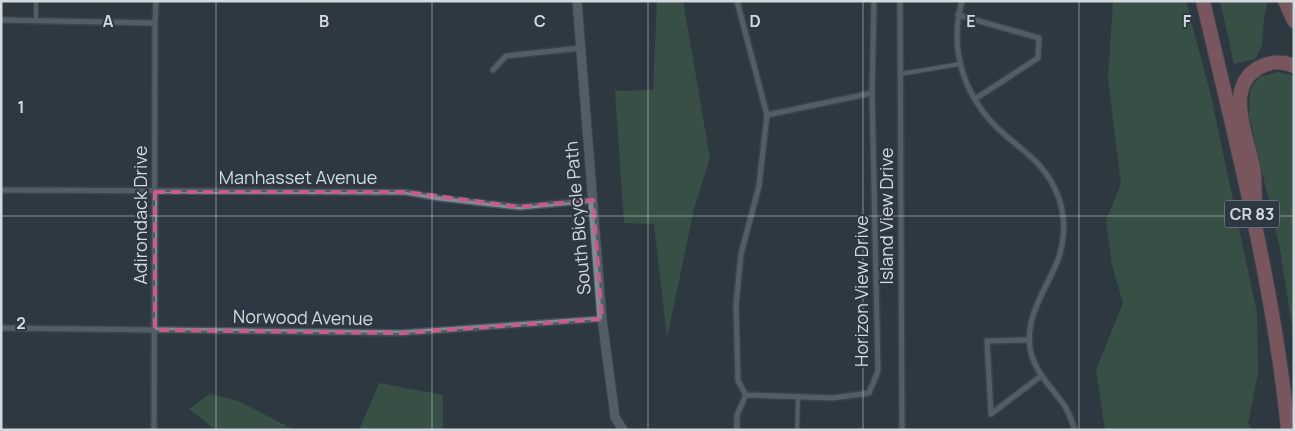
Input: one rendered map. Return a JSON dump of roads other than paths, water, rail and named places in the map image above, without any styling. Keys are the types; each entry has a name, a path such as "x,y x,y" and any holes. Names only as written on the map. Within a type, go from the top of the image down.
{"highway":[{"name":"CR 83","path":"1203,1 1255,226 1276,336 1288,430"},
{"path":"1285,1 1294,21"},
{"path":"1255,226 1254,174 1240,107 1241,90 1248,76 1260,67 1276,62 1294,66"},
{"path":"1284,430 1285,400"}],"street":[{"name":"Adirondack Drive","path":"154,430 156,1"},
{"name":"South Bicycle Path","path":"577,1 602,319 615,417 623,430"},
{"path":"737,1 767,115 758,186 741,254 736,305 738,381 746,395 737,415 737,430"},
{"name":"Horizon View Drive","path":"746,395 833,398 869,393 878,371 872,93 874,1"},
{"name":"Island View Drive","path":"900,1 902,430"},
{"path":"962,1 958,14 956,48 965,79 976,99 997,127 1026,151 1042,168 1054,186 1061,203 1064,222 1061,248 1055,268 1032,316 1030,340 1033,358 1041,376 1066,407 1075,430"},
{"path":"958,14 1039,38 1038,58 976,99"},
{"path":"1,20 155,23"},
{"path":"493,70 506,56 581,48"},
{"path":"767,115 872,93"},
{"name":"Manhasset Avenue","path":"1,190 406,192 440,198 520,207 592,200"},
{"name":"Norwood Avenue","path":"3,328 402,333 602,319"},
{"path":"1030,340 987,341 991,414 1041,376"}],"lane":[{"path":"36,1 36,21"},
{"path":"900,74 960,64"},
{"path":"797,430 798,397"}]}
